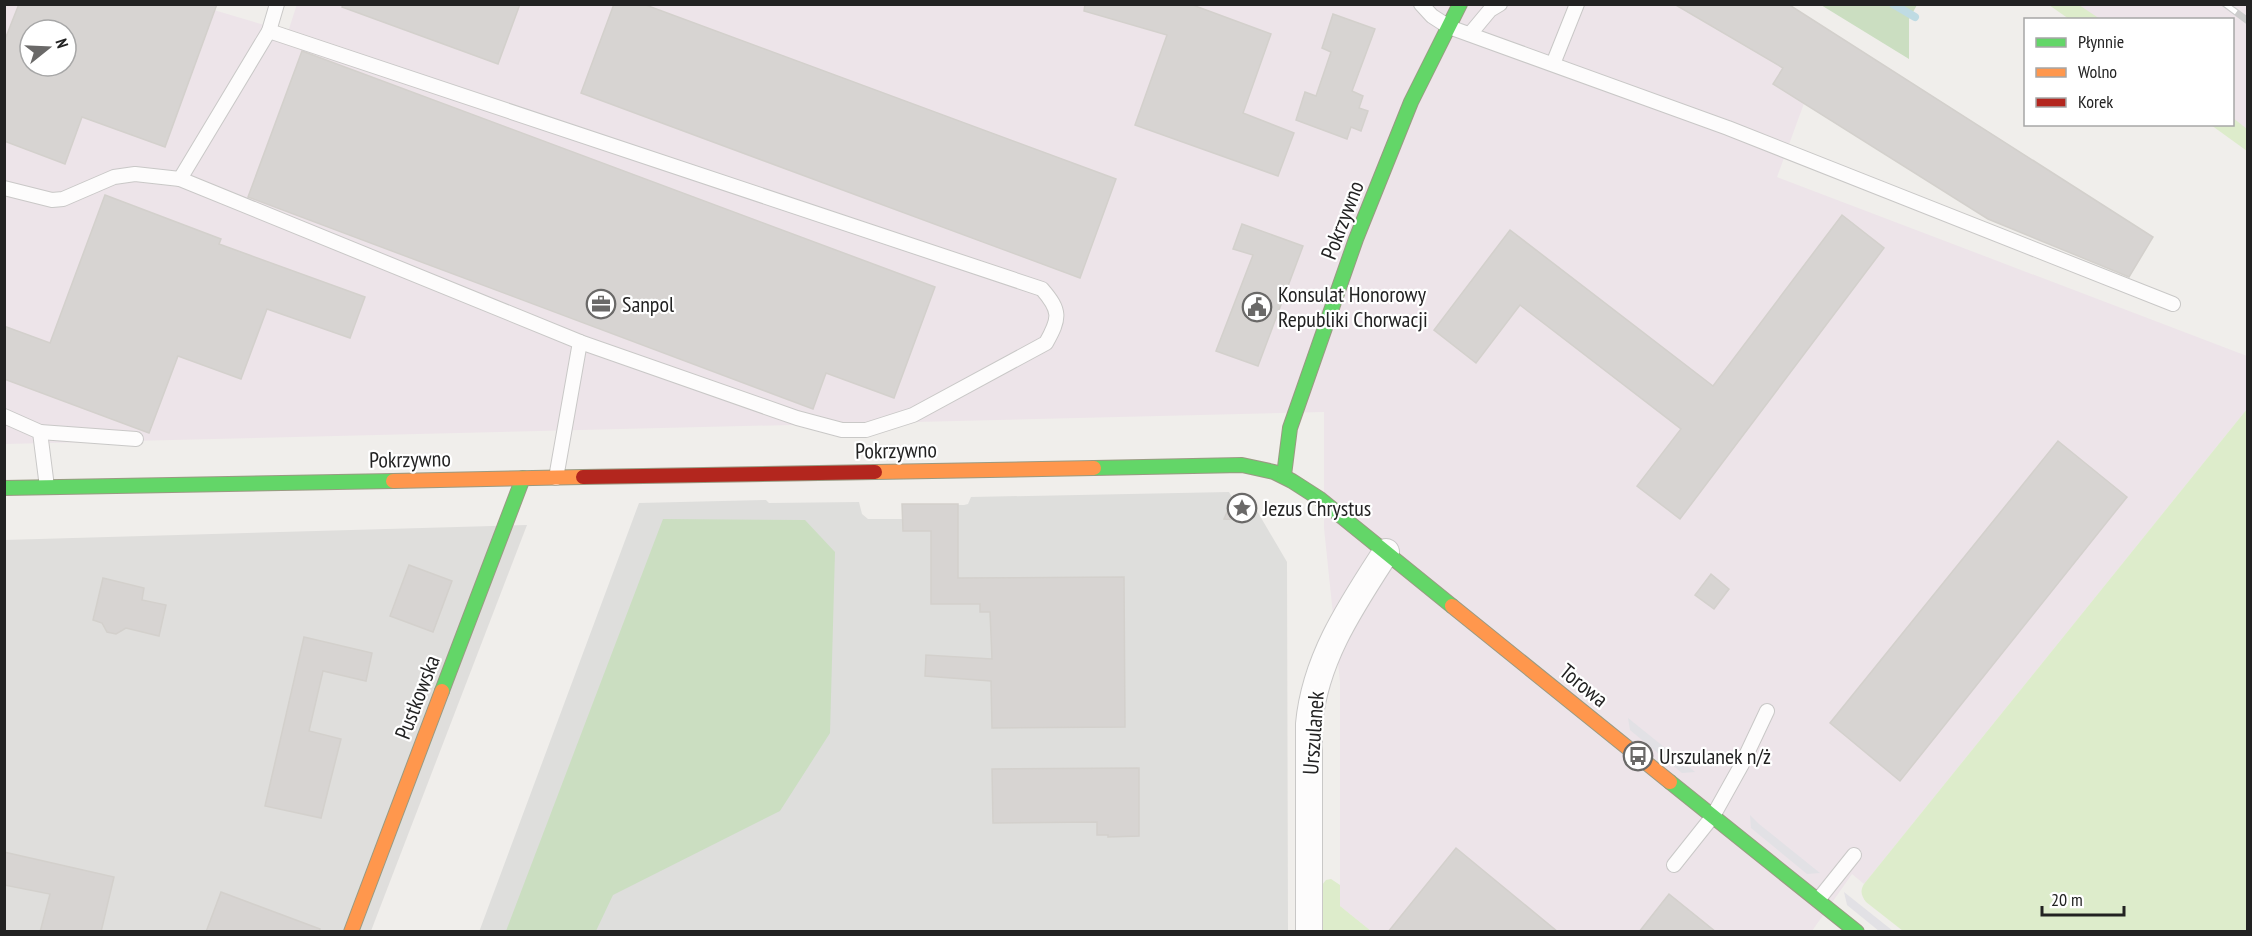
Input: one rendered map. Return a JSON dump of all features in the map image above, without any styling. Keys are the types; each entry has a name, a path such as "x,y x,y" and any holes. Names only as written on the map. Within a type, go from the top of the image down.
{"street":[{"name":"Pokrzywno","path":"4,488 1242,465 1258,466 1284,475 1290,429 1345,268 1411,102 1460,4"},
{"name":"Torowa","path":"1284,475 1312,493 1386,552 1857,932"},
{"name":"Pustkowska","path":"351,932 523,478"},
{"name":"Urszulanek","path":"1309,932 1309,724 1311,703 1329,647 1386,552"}],"lane":[{"path":"180,180 269,31 278,4"},
{"path":"1421,4 1432,16 1449,27 1728,128 2174,304"},
{"path":"1470,34 1490,10 1500,4"},
{"path":"1553,64 1577,4"},
{"path":"4,188 52,200 63,199 114,177 135,174 180,180 580,342 797,418 842,430 866,430 913,415 1046,343 1056,325 1055,304 1042,289 269,31"},
{"path":"556,478 580,342"},
{"path":"4,416 40,432 136,439"},
{"path":"40,432 47,487"},
{"path":"1674,865 1713,816 1742,764 1767,711"},
{"path":"1818,900 1854,855"}],"shaded area":[{"path":"297,4 1760,5 1828,38 1777,177 2247,356 2247,409 1864,884 1852,874 1812,931 1371,931 1340,906 1340,682 1324,528 1324,412 5,444 4,5 197,5 288,32"},
{"path":"2075,5 2247,5 2247,134 2234,124 2234,18 2094,18"},
{"path":"1229,492 1233,499 1245,496 1250,499 1287,562 1288,931 479,932 639,503 766,500 769,503 859,502 862,514 868,519 902,519 902,504 964,505 968,504 971,497"},
{"path":"527,525 371,931 5,931 4,540"},
{"path":"1628,718 1695,772 1682,773 1630,730"},
{"path":"1750,815 1820,873 1807,874 1751,828"},
{"path":"1844,892 1893,931 1879,931 1847,905"}],"green space":[{"path":"1821,5 1917,5 1909,19 1909,59"},
{"path":"2049,5 2079,5 2098,18 2068,18"},
{"path":"2234,119 2247,129 2247,151 2212,126 2234,126"},
{"path":"2247,409 2247,931 1903,931 1866,902 1862,893 1864,884"},
{"path":"663,519 805,520 835,552 830,733 780,811 613,895 596,931 506,931"},
{"path":"1331,879 1340,885 1340,906 1371,931 1321,932 1322,885 1326,880"}],"building":[{"path":"19,4 217,4 165,147 82,117 65,164 4,141 4,42"},
{"path":"343,4 520,4 498,64 342,7"},
{"path":"614,4 643,4 1116,179 1080,278 581,93"},
{"path":"1085,4 1190,4 1271,34 1243,113 1294,133 1278,176 1135,125 1167,35 1084,11"},
{"path":"1674,4 1788,4 2153,237 2129,277 1988,219 1773,84 1783,68"},
{"path":"1333,14 1375,29 1352,91 1363,96 1359,108 1368,111 1361,131 1351,127 1347,139 1296,120 1305,92 1316,96 1331,52 1322,48"},
{"path":"302,51 935,287 894,398 826,373 813,409 248,197"},
{"path":"105,195 221,239 219,244 365,297 350,338 267,309 241,379 178,356 149,433 4,379 4,326 50,343"},
{"path":"1842,215 1884,248 1680,519 1637,486 1681,429 1520,305 1476,363 1434,330 1510,230 1713,386"},
{"path":"1242,224 1303,246 1258,366 1216,351 1253,255 1233,249"},
{"path":"2058,441 2127,497 1900,781 1830,723"},
{"path":"1245,496 1254,505 1251,517 1245,520 1224,519 1233,499"},
{"path":"902,504 958,504 958,578 1124,577 1125,727 992,728 991,681 925,676 926,655 992,659 990,612 980,612 980,604 931,604 931,531 903,531"},
{"path":"409,565 452,581 433,632 390,616"},
{"path":"1711,574 1729,589 1714,609 1695,595"},
{"path":"103,578 144,588 142,600 166,605 159,636 126,628 116,634 107,632 102,623 93,620"},
{"path":"304,637 372,653 366,681 323,671 309,731 341,739 321,818 265,806"},
{"path":"1139,768 1139,836 1097,835 1097,822 993,823 992,769"},
{"path":"1456,848 1558,932 1388,932"},
{"path":"4,852 114,877 101,932 40,932 50,894 4,885"},
{"path":"221,892 320,929 319,932 206,932"},
{"path":"1669,894 1716,932 1639,932"}],"waterway":[{"path":"1893,4 1915,17"}],"railway":[{"path":"2225,4 2248,21"}],"traffic: fast":[{"path":"1284,475 1290,428 1356,239 1411,102 1460,4"},
{"path":"1094,468 1242,465 1274,472 1320,499 1452,606"},
{"path":"442,691 523,478"},
{"path":"4,488 393,481"},
{"path":"1670,782 1857,932"}],"traffic: slow":[{"path":"875,472 1094,468"},
{"path":"393,481 583,477"},
{"path":"1452,606 1670,782"},
{"path":"351,932 442,691"}],"traffic: jam":[{"path":"583,477 875,472"}],"place":[{"name":"Sanpol","path":"601,304"},
{"name":"Konsulat Honorowy Republiki Chorwacji","path":"1257,307"},
{"name":"Jezus Chrystus","path":"1242,508"},
{"name":"Urszulanek n/ż","path":"1638,756"}]}
